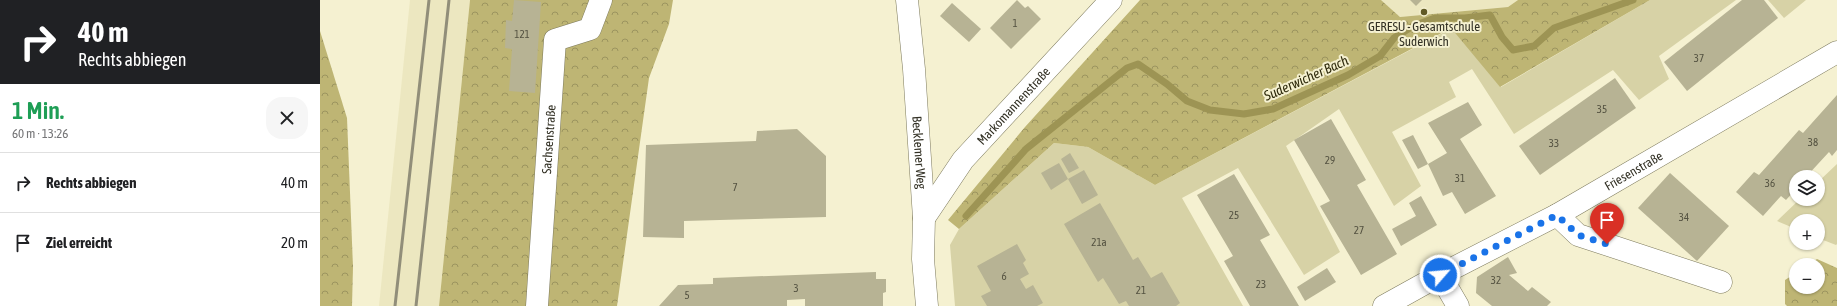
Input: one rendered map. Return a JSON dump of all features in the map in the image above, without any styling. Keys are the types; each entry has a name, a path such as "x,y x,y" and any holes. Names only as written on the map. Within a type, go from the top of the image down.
{"street":[{"name":"Sachsenstraße","path":"537,306 555,40 590,29 602,0"},
{"name":"Becklemer Weg","path":"907,0 914,69 924,218 923,259 927,306"},
{"name":"Markomannenstraße","path":"924,218 962,160 1111,0"},
{"name":"Friesenstraße","path":"1384,306 1440,275 1557,215 1837,52"},
{"path":"1557,215 1578,235 1721,282"},
{"path":"1440,275 1458,306"}],"shaded area":[{"path":"410,0 470,0 439,306 379,306"},
{"name":"GERESU - Gesamtschule Suderwich","path":"1381,0 1518,0 1508,7 1400,17"},
{"path":"1650,0 1736,0 1659,56 1669,79 1639,100 1613,70 1514,134 1472,69 1449,82 1456,97 1392,132 1421,186 1394,206 1339,109 1286,146 1340,252 1304,275 1238,168 1182,198 1243,306 955,306 950,245 959,229 1054,143 1088,147 1155,185 1452,28 1501,87"},
{"path":"1768,0 1806,0 1784,18"},
{"path":"1837,164 1836,245 1825,241 1825,214 1789,214 1789,226 1777,221 1793,206 1825,206 1825,175"}],"green space":[{"path":"470,0 673,0 669,24 649,78 617,306 439,306"},
{"path":"1140,0 1381,0 1400,17 1508,7 1518,0 1650,0 1500,87 1451,28 1155,185 1088,147 1054,143 959,229 948,220 1025,127"},
{"path":"320,31 347,118 353,267 352,306 320,306"},
{"path":"1825,263 1837,268 1837,306 1787,306 1785,304 1785,280 1789,277 1789,294 1825,294"}],"building":[{"path":"514,0 541,2 535,93 509,91 512,49 505,48 506,20 512,21"},
{"path":"1017,0 1025,8 1028,6 1041,19 1011,49 990,28"},
{"path":"1410,0 1422,0 1416,6"},
{"path":"1742,0 1764,0 1778,18 1687,91 1664,62"},
{"path":"952,3 981,29 969,42 940,16"},
{"path":"1615,78 1636,108 1540,175 1519,146"},
{"path":"1837,95 1837,150 1832,156 1829,152 1812,170 1789,170 1789,197 1786,200 1781,196 1763,216 1736,192 1754,172 1759,175 1799,130 1803,133"},
{"path":"1468,102 1482,125 1460,139 1496,196 1465,214 1452,192 1443,196 1428,164 1447,153 1428,123"},
{"path":"1331,119 1366,180 1357,185 1397,254 1361,275 1320,206 1330,201 1294,140"},
{"path":"797,129 826,156 826,217 684,221 684,238 643,237 646,145 756,141 757,131"},
{"path":"1413,135 1428,164 1418,169 1402,140"},
{"path":"1070,153 1079,168 1069,173 1061,159"},
{"path":"1059,163 1068,179 1051,190 1041,173"},
{"path":"1084,170 1098,195 1082,204 1068,179"},
{"path":"1670,173 1729,226 1697,261 1638,208"},
{"path":"1234,174 1270,235 1260,240 1299,306 1250,306 1224,261 1233,256 1197,195"},
{"path":"1421,196 1437,225 1401,246 1392,229 1416,216 1409,203"},
{"path":"1100,203 1133,260 1138,257 1151,278 1162,272 1180,303 1176,306 1129,306 1126,301 1119,304 1103,278 1098,282 1064,224"},
{"path":"1017,244 1026,260 1023,263 1029,274 1020,279 1026,289 1033,285 1043,303 1037,306 987,306 981,296 991,291 977,266"},
{"path":"1508,257 1517,273 1509,275 1528,291 1532,287 1551,302 1547,306 1492,306 1476,293 1477,277"},
{"path":"1327,268 1336,282 1305,301 1297,287"},
{"path":"876,272 876,279 886,279 886,292 883,293 883,306 805,306 805,299 787,300 787,306 659,306 678,285 713,284 713,278"}],"waterway":[{"name":"Suderwicher Bach","path":"966,216 1026,149 1127,68 1138,64 1167,84 1187,101 1210,110 1244,114 1273,109 1348,75 1380,56 1394,38 1413,26 1435,18 1465,18 1490,15 1502,37 1513,50 1534,46 1554,28 1633,0"}],"railway":[{"path":"395,306 429,0"},
{"path":"416,306 449,0"}],"place":[{"name":"GERESU - Gesamtschule Suderwich","path":"1424,12"}],"route":[{"path":"1440,275 1557,215 1578,235 1607,244"}]}
